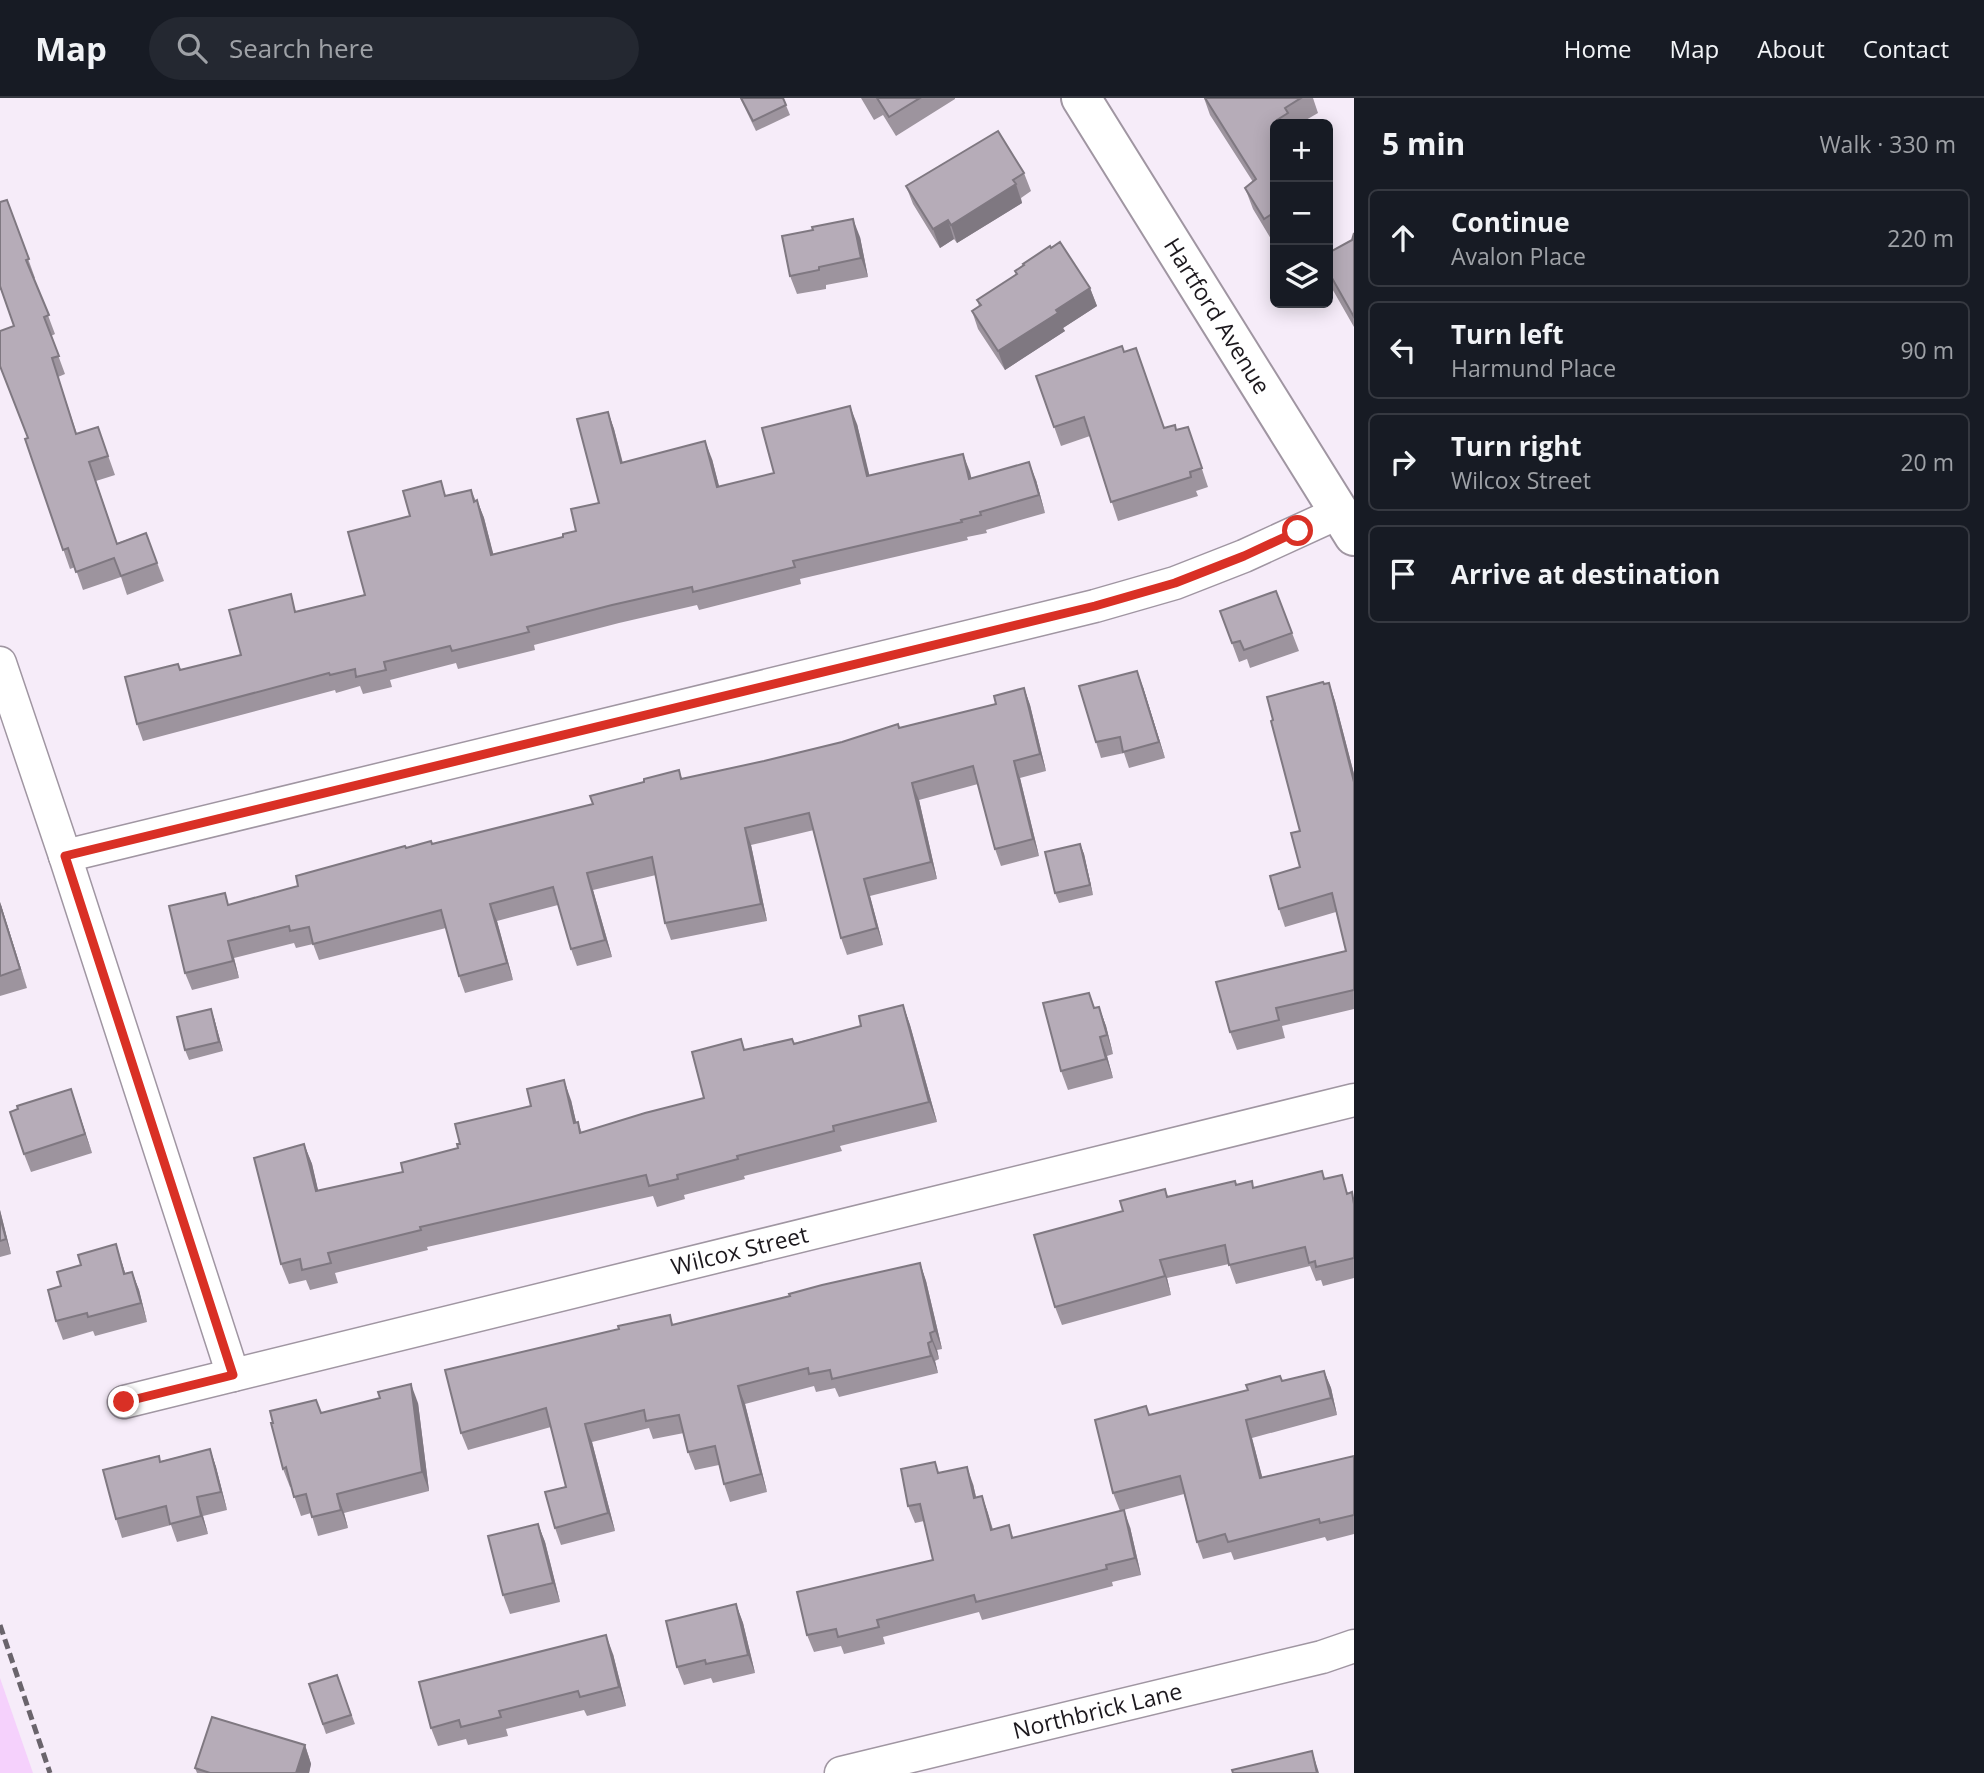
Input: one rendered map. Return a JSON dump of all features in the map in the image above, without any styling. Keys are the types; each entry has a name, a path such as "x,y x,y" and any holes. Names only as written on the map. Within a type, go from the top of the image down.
{"street":[{"name":"Hartford Avenue","path":"1081,98 1347,524"},
{"path":"65,856 1095,606 1175,583 1244,556 1347,524"},
{"path":"0,663 233,1375"},
{"name":"Wilcox Street","path":"124,1402 1354,1100"},
{"name":"Northbrick Lane","path":"841,1773 1322,1657 1354,1646"}],"shaded area":[{"path":"0,1678 33,1773 0,1773"}],"building":[{"path":"741,98 783,98 786,105 753,121"},
{"path":"877,98 920,98 889,117"},
{"path":"1205,98 1301,98 1285,108 1288,113 1279,119 1270,119 1270,215 1264,219 1245,188 1256,179"},
{"path":"998,131 1024,173 1013,180 1016,184 951,225 948,220 933,229 906,186"},
{"path":"7,200 29,259 26,260 49,315 44,317 59,356 52,358 76,434 98,427 108,456 89,462 117,544 146,533 157,563 121,576 114,558 76,572 68,548 63,550 25,439 28,438 0,366 0,331 14,326 0,286 0,202"},
{"path":"853,219 861,258 790,276 782,236"},
{"path":"1354,233 1354,317 1333,280 1333,250 1352,240"},
{"path":"1060,242 1090,288 1056,310 1058,313 998,351 972,311 981,305 977,300 1017,274 1015,271 1023,264"},
{"path":"1122,346 1124,352 1136,348 1164,428 1175,425 1176,430 1188,427 1202,468 1190,472 1191,477 1111,502 1084,417 1054,427 1036,376"},
{"path":"850,406 867,476 963,454 969,479 1029,462 1039,495 980,512 981,515 961,520 962,522 793,561 795,567 693,592 692,587 612,605 527,627 529,632 452,651 450,646 384,662 386,670 356,677 355,669 330,675 329,673 137,724 125,677 178,664 180,670 241,655 229,610 291,594 295,612 365,595 348,532 410,516 403,491 441,481 445,496 471,490 474,502 477,500 491,555 563,537 563,534 576,531 571,509 599,503 577,419 608,412 621,463 705,441 717,487 774,473 762,428"},
{"path":"1276,591 1292,633 1244,650 1240,641 1232,643 1220,611"},
{"path":"1137,671 1159,742 1123,752 1120,737 1096,742 1079,686"},
{"path":"1323,682 1329,683 1354,782 1354,990 1276,1008 1279,1020 1230,1032 1216,982 1346,951 1332,893 1279,909 1270,876 1300,867 1291,833 1300,831 1267,697"},
{"path":"1024,688 1040,754 1014,761 1033,839 995,849 973,766 912,783 931,862 864,879 877,928 841,938 809,813 745,828 761,904 665,923 652,857 587,873 605,940 571,949 553,887 490,904 507,963 459,976 441,910 313,944 309,927 290,931 289,926 228,941 233,961 185,973 169,906 225,893 228,905 298,886 296,876 405,846 406,848 431,841 432,844 593,804 590,796 644,782 644,779 679,770 681,779 764,761 842,742 898,724 899,728 996,704 994,696"},
{"path":"1080,844 1090,885 1055,893 1045,852"},
{"path":"0,905 20,969 0,976"},
{"path":"1089,993 1094,1008 1099,1007 1107,1035 1100,1037 1106,1059 1061,1071 1043,1003"},
{"path":"903,1005 929,1102 833,1126 834,1131 737,1156 738,1159 677,1175 678,1179 649,1186 646,1175 420,1227 421,1230 328,1253 331,1263 302,1270 300,1259 281,1264 254,1158 304,1144 316,1191 403,1172 401,1163 458,1148 457,1144 460,1144 455,1124 531,1106 527,1089 564,1080 574,1123 578,1122 580,1133 704,1098 692,1052 741,1039 744,1050 792,1039 794,1044 861,1026 859,1016"},
{"path":"211,1009 219,1042 185,1050 177,1017"},
{"path":"71,1089 85,1134 24,1154 10,1112 18,1109 17,1106"},
{"path":"1322,1171 1324,1179 1342,1175 1347,1194 1352,1192 1354,1258 1316,1267 1315,1261 1309,1263 1305,1247 1229,1265 1225,1245 1160,1260 1165,1276 1055,1307 1034,1235 1123,1211 1120,1201 1165,1189 1167,1197 1235,1181 1236,1185 1252,1181 1253,1188"},
{"path":"0,1217 6,1239 0,1241"},
{"path":"116,1244 124,1274 132,1272 141,1303 88,1317 87,1313 56,1321 48,1290 61,1286 57,1272 81,1265 78,1255"},
{"path":"920,1263 935,1331 930,1333 932,1341 928,1343 931,1356 832,1379 830,1370 809,1374 808,1368 738,1386 761,1474 724,1484 715,1446 688,1452 679,1415 646,1421 644,1410 585,1424 608,1513 555,1528 545,1492 566,1487 546,1408 461,1433 445,1370 670,1315 672,1325 790,1296 789,1294 822,1285"},
{"path":"1324,1371 1331,1398 1246,1420 1260,1478 1354,1456 1354,1515 1320,1523 1319,1519 1228,1542 1225,1534 1197,1542 1180,1476 1113,1493 1095,1420 1146,1406 1149,1415 1248,1390 1246,1385 1280,1376 1282,1381"},
{"path":"411,1384 422,1472 337,1494 341,1510 312,1517 306,1494 294,1497 286,1467 283,1469 270,1411 316,1400 321,1413 380,1398 378,1392"},
{"path":"210,1449 221,1492 197,1497 201,1516 170,1524 166,1506 116,1519 103,1470 159,1456 160,1462"},
{"path":"935,1462 938,1473 967,1467 974,1498 982,1496 991,1530 1009,1525 1012,1538 1124,1510 1135,1558 1106,1565 1107,1569 976,1602 974,1595 877,1620 879,1627 838,1637 836,1629 807,1635 797,1592 933,1560 920,1504 908,1506 901,1469"},
{"path":"538,1524 553,1583 503,1595 488,1536"},
{"path":"736,1604 748,1655 706,1664 705,1660 677,1667 666,1621"},
{"path":"606,1635 619,1687 580,1697 578,1691 499,1711 501,1717 461,1727 459,1720 431,1728 419,1682"},
{"path":"337,1675 351,1715 323,1724 309,1684"},
{"path":"212,1717 305,1745 296,1773 210,1773 195,1768"},
{"path":"1312,1751 1317,1773 1233,1773 1232,1770"}],"railway":[{"path":"0,1625 50,1773"}],"route":[{"path":"124,1402 233,1375 65,856 1095,606 1175,583 1298,531"}]}
